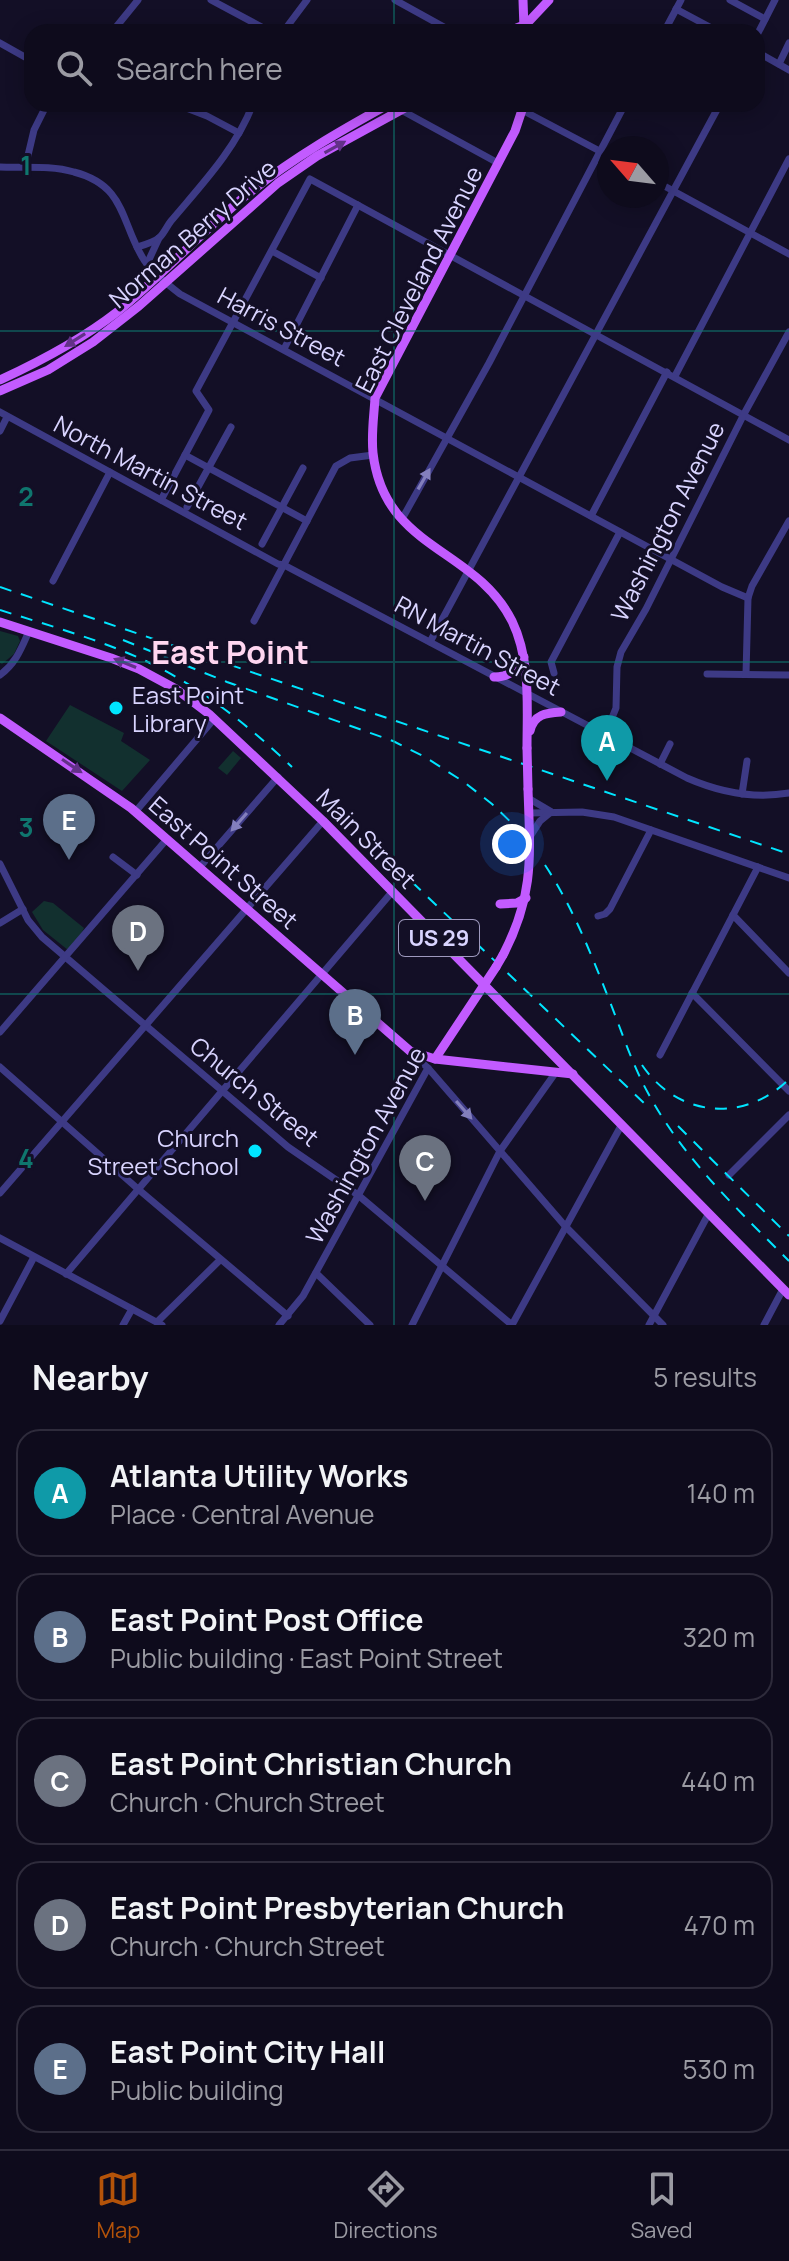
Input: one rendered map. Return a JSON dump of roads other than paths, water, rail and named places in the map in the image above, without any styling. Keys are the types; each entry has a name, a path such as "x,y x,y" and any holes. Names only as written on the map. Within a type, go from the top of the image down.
{"main road":[{"path":"522,24 523,0"},
{"path":"527,24 549,0"},
{"name":"Norman Berry Drive","path":"0,391 48,370 93,342 247,195 288,163 376,112"},
{"name":"Norman Berry Drive","path":"0,380 31,366 117,312 278,183 317,156 397,112"},
{"name":"East Cleveland Avenue","path":"520,112 515,131 375,398 372,428 377,474 388,502 424,541 481,580 504,607 524,657 526,694"},
{"name":"Main Street","path":"0,622 139,669 176,689 214,719 323,821 786,1292"},
{"path":"494,677 507,676 524,657"},
{"name":"Washington Avenue","path":"435,1059 503,955 526,898 530,863 526,694"},
{"path":"527,745 531,724 536,718 546,713 561,712"},
{"name":"East Point Street","path":"0,718 136,811 410,1051 435,1059 573,1074"},
{"path":"500,904 517,903 526,898"}],"street":[{"path":"118,24 138,0"},
{"path":"211,0 256,24"},
{"path":"289,24 307,0"},
{"path":"395,0 438,24"},
{"path":"668,24 681,0"},
{"path":"730,0 765,19"},
{"path":"762,24 775,0"},
{"path":"676,9 704,24"},
{"path":"0,43 24,56"},
{"path":"779,64 789,43"},
{"path":"765,56 789,70"},
{"path":"25,168 34,130 43,112"},
{"path":"197,112 239,133"},
{"path":"147,264 170,222 221,163 249,112"},
{"path":"407,112 498,163"},
{"path":"532,112 597,149"},
{"path":"608,136 621,112"},
{"path":"430,642 716,112"},
{"path":"402,519 597,157"},
{"path":"591,516 789,159"},
{"name":"Harris Street","path":"0,167 71,171 100,183 121,206 147,264 180,294 671,560 748,598"},
{"path":"161,500 209,410 196,391 310,179 789,440"},
{"path":"669,188 789,254"},
{"path":"284,349 358,205"},
{"path":"137,247 159,238"},
{"path":"272,251 321,278"},
{"name":"Washington Avenue","path":"605,735 616,708 617,667 621,652 789,332"},
{"path":"0,431 4,415"},
{"name":"North Martin Street","path":"4,415 284,565"},
{"path":"187,507 231,427"},
{"path":"185,455 307,521"},
{"path":"254,621 336,466 350,458 373,455"},
{"path":"262,544 303,468"},
{"path":"53,581 110,472"},
{"path":"746,674 748,598 789,521"},
{"path":"554,673 551,662 620,532"},
{"name":"RN Martin Street","path":"284,565 703,785 742,794 789,793"},
{"path":"0,675 18,656 29,631"},
{"path":"707,674 789,675"},
{"path":"136,811 214,719"},
{"path":"660,764 670,744"},
{"path":"742,794 747,761"},
{"path":"200,867 278,777"},
{"path":"528,793 552,812"},
{"path":"529,837 540,821 552,812"},
{"path":"529,813 595,814 789,878"},
{"path":"0,1193 323,821"},
{"path":"598,916 610,909 651,830"},
{"path":"0,1032 167,839"},
{"path":"113,857 137,875"},
{"name":"Church Street","path":"0,864 35,929 65,957 288,1147 358,1195 512,1325"},
{"path":"660,1055 758,867"},
{"path":"66,1274 392,892"},
{"path":"0,923 23,909"},
{"path":"733,915 789,973"},
{"path":"692,993 789,1091"},
{"name":"East Point Street","path":"410,1051 566,1227 663,1325"},
{"name":"Washington Avenue","path":"279,1325 316,1273 435,1059"},
{"path":"0,1067 220,1260 297,1322"},
{"path":"412,1325 500,1151 556,1072"},
{"path":"729,1175 789,1115"},
{"path":"512,1325 622,1124"},
{"path":"649,1325 709,1213"},
{"path":"0,1238 160,1324 220,1260"},
{"path":"0,1321 34,1257"},
{"path":"316,1273 370,1325"},
{"path":"764,1325 786,1292"},
{"path":"123,1325 132,1309"}],"railway":[{"path":"0,587 789,854"},
{"path":"0,610 113,647 170,673 225,709 292,767"},
{"path":"123,640 227,682 393,741 464,782 518,829"},
{"path":"545,865 580,929 636,1069 662,1117 712,1182 789,1261"},
{"path":"412,882 645,1104"},
{"path":"642,1065 657,1083 674,1096 712,1108 733,1108 753,1103 789,1079"},
{"path":"678,1126 789,1236"}],"place":[{"name":"East Point Library","path":"116,708"},
{"name":"Atlanta Utility Works","path":"607,781"},
{"name":"East Point City Hall","path":"69,860"},
{"name":"East Point Presbyterian Church","path":"138,971"},
{"name":"East Point Post Office","path":"355,1055"},
{"name":"Church Street School","path":"255,1151"},
{"name":"East Point Christian Church","path":"425,1201"}],"district":[{"name":"East Point","path":"230,652"}]}
